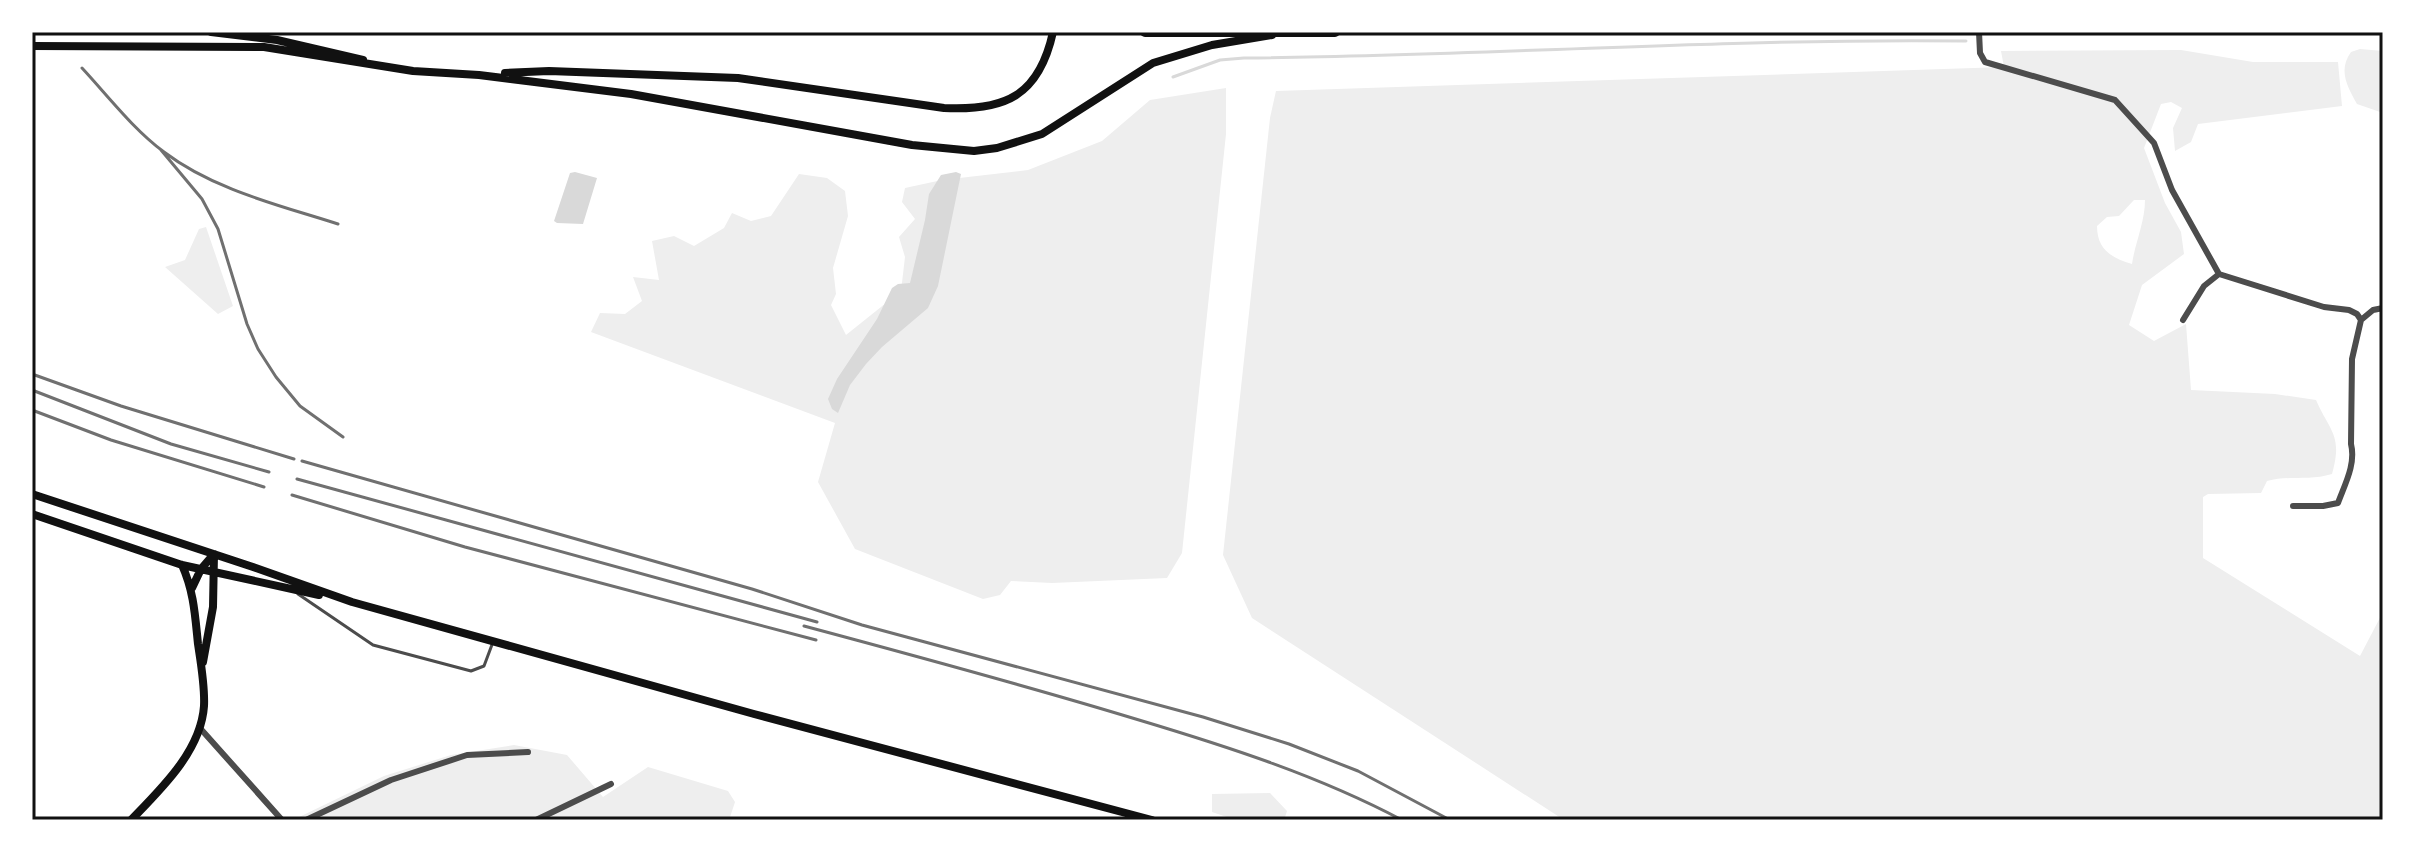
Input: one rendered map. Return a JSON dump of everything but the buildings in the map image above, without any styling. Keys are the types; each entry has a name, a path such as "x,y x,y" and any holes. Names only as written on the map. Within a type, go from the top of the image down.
{"highway":[{"path":"1145,32 1335,32"}],"main road":[{"path":"211,32 305,45 394,69"},
{"path":"479,75 549,71 738,78 944,108 971,109 993,107 1007,101 1032,80 1046,56 1053,32"},
{"path":"32,46 264,47 394,69 479,75 631,94 912,145 974,151 997,148 1042,134 1153,63 1212,45 1290,33"},
{"path":"32,494 344,600 1152,820"},
{"path":"32,514 182,565 344,600"},
{"path":"192,588 201,569 214,554"},
{"path":"202,671 213,607 214,554"},
{"path":"131,820 174,772 189,749 204,706 192,588 182,565"}],"street":[{"path":"1979,32 1980,53 1985,62 2115,100 2154,143 2172,190 2219,274 2324,307 2349,310 2361,320"},
{"path":"2183,320 2204,286 2219,274"},
{"path":"2293,506 2338,503 2354,456 2351,444 2352,359 2361,320 2373,310 2383,308"},
{"path":"199,726 282,820"},
{"path":"306,820 391,780 467,755 528,752"},
{"path":"536,820 611,784"}],"lane":[{"path":"293,590 373,645 471,671 484,666 493,642"}],"shaded area":[{"path":"2360,49 2383,51 2383,113 2357,104 2347,84 2347,59 2351,52"},
{"path":"2181,50 2253,62 2338,62 2342,106 2198,124 2191,142 2175,151 2173,128 2182,108 2171,102 2161,104 2144,148 2165,203 2181,232 2184,254 2142,285 2129,325 2154,341 2186,324 2191,390 2275,394 2316,400 2330,427 2336,450 2332,474 2267,481 2261,493 2208,494 2203,497 2203,558 2360,656 2383,612 2383,820 1564,820 1252,618 1223,555 1270,118 1276,91 2004,67 2001,51","holes":["2134,200 2145,200 2143,216 2132,264 2118,259 2103,247 2097,226 2107,217 2119,216"]},
{"path":"1226,88 1226,134 1182,553 1167,578 1052,583 1011,581 1000,595 983,599 855,549 818,482 835,423 591,332 600,313 625,314 642,301 633,277 659,280 652,241 674,236 694,246 724,228 732,213 751,221 771,216 799,174 827,178 845,191 848,216 833,268 836,294 831,305 846,335 901,291 905,257 899,237 915,219 902,202 905,188 942,180 1028,170 1102,141 1150,100"},
{"path":"570,173 597,178 583,224 557,223 554,221"},
{"path":"961,174 938,286 928,308 866,364 850,385 838,413 832,409 828,399 837,379 877,319 892,288 910,283 929,194 941,175"},
{"path":"206,227 233,306 218,314 165,267 185,260 199,229"},
{"path":"514,745 567,755 603,797 648,767 728,791 735,802 729,820 293,820 384,776 451,755"},
{"path":"1270,793 1287,811 1284,820 1236,820 1212,812 1212,794"}],"waterway":[{"path":"1173,77 1220,60 1244,58 1785,42 1966,41"}],"railway":[{"path":"82,68 142,133 183,165 248,195 338,224"},
{"path":"161,150 202,199 218,229 247,324 258,349 300,406 343,437"},
{"path":"32,374 121,406 294,459"},
{"path":"32,390 171,444 269,472"},
{"path":"32,410 111,440 264,487"},
{"path":"302,461 752,589 862,625 1203,717 1289,744 1358,771 1450,820"},
{"path":"297,479 817,622"},
{"path":"292,495 465,547 816,640"},
{"path":"804,626 1014,683 1206,741 1306,776 1402,820"}]}
